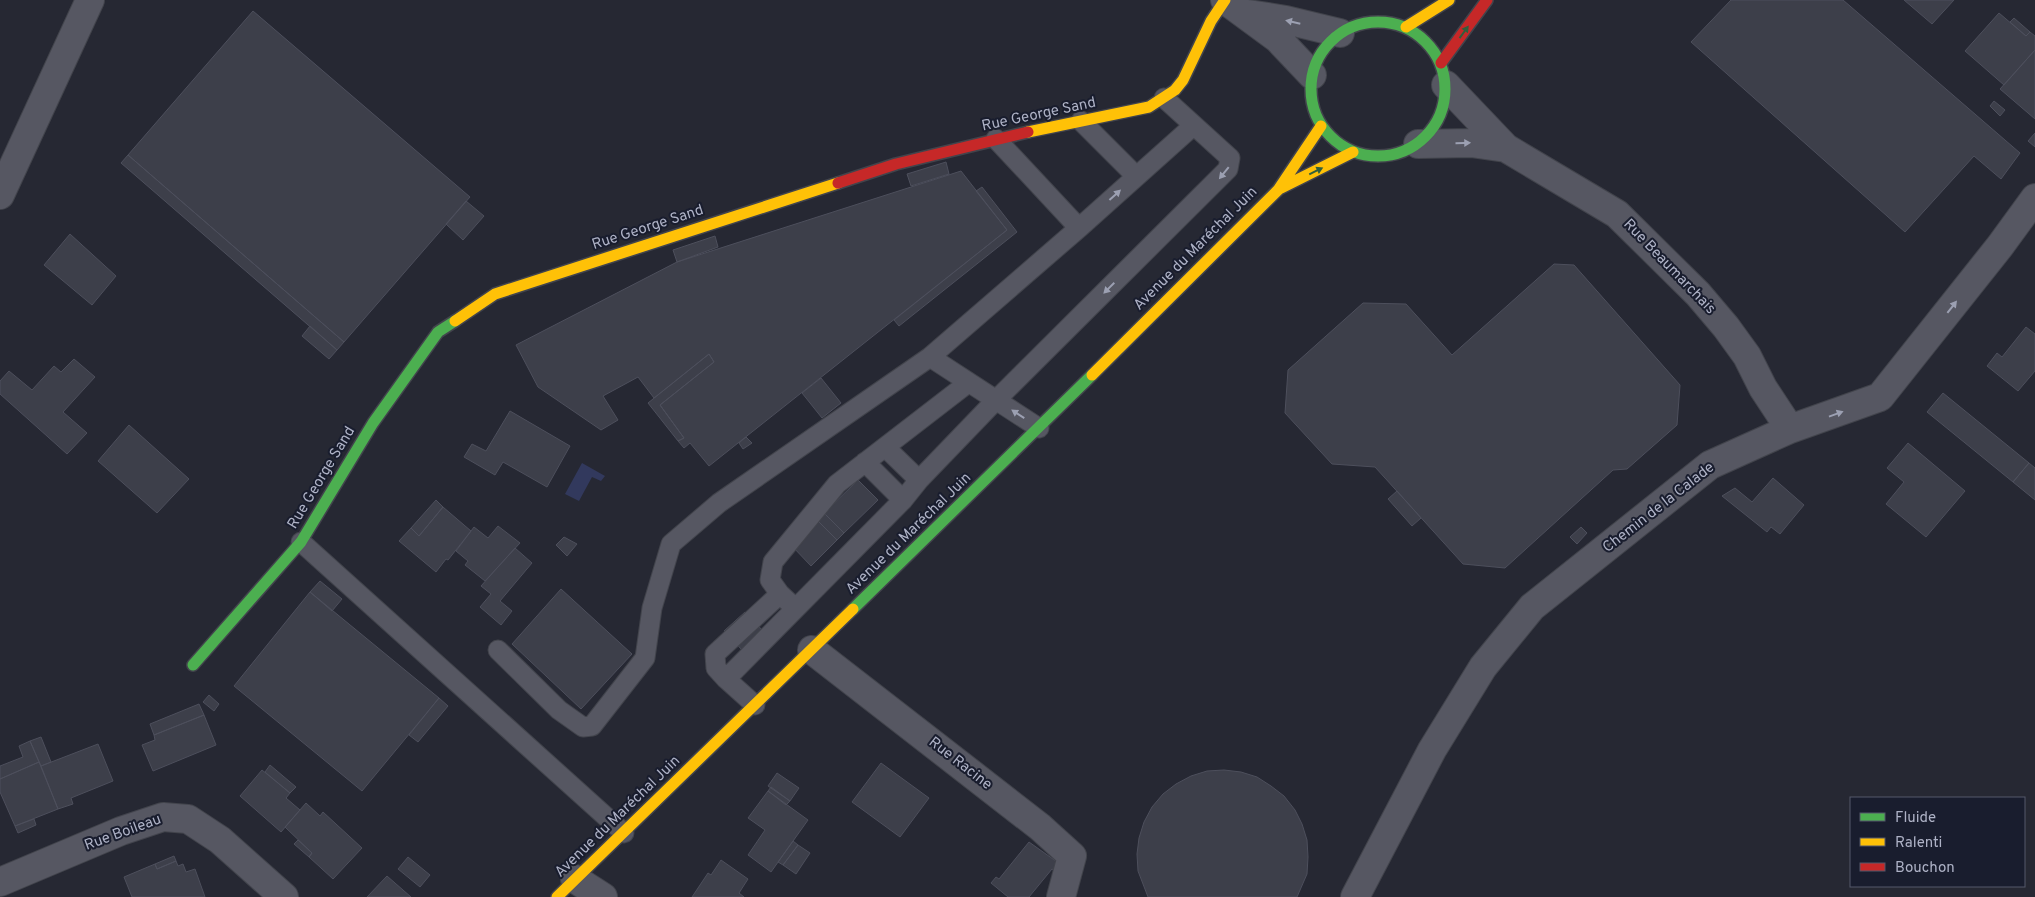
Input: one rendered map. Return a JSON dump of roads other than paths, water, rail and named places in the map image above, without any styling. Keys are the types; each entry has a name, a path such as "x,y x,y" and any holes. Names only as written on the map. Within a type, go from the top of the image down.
{"main road":[{"path":"1406,27 1449,0"},
{"path":"1443,74 1487,0"},
{"name":"Rue George Sand","path":"193,665 301,542 372,424 438,332 495,294 896,164 996,139 1150,107 1175,90 1183,80 1211,20 1230,4"},
{"path":"1374,22 1392,23 1406,27 1422,38 1433,50 1443,74 1443,108 1434,128 1418,144 1398,154 1376,157 1353,152 1335,142 1321,126 1313,110 1310,92 1312,75 1318,58 1328,44 1340,33 1356,25 1374,22"},
{"name":"Avenue du Maréchal Juin","path":"566,888 1039,428 1278,190 1321,126"},
{"name":"Avenue du Maréchal Juin","path":"1278,190 1353,152"}],"street":[{"path":"0,195 90,0"},
{"path":"1230,4 1340,33"},
{"path":"1230,4 1278,39 1312,75"},
{"name":"Rue Beaumarchais","path":"1443,74 1506,148 1617,214 1684,281 1732,334 1747,356 1763,388 1790,429"},
{"name":"Rue Beaumarchais","path":"1418,144 1471,143 1506,148"},
{"name":"Chemin de la Calade","path":"1354,897 1432,750 1478,675 1532,608 1710,465 1790,429 1880,397 2000,246 2035,198"},
{"name":"Rue Racine","path":"812,650 1040,826 1072,856 1061,897"},
{"name":"Rue Boileau","path":"0,882 121,831 163,817 188,819 196,824 220,840 284,897"},
{"path":"566,888 603,897"}],"lane":[{"path":"726,679 903,500 996,400 1228,169 1230,158 1164,98"},
{"path":"1081,121 1136,176"},
{"path":"498,650 559,710 583,727 592,726 645,658 652,608 670,544 718,503 930,357 1193,126"},
{"path":"996,139 1079,228"},
{"path":"930,357 1039,428"},
{"path":"795,608 780,594 770,580 773,562 837,484 968,383"},
{"path":"885,446 920,480"},
{"path":"864,462 903,500"},
{"path":"301,542 624,833"},
{"path":"755,705 716,668 715,654 780,594"}],"water":[{"path":"582,463 605,476 601,481 592,477 579,501 565,494"}]}
